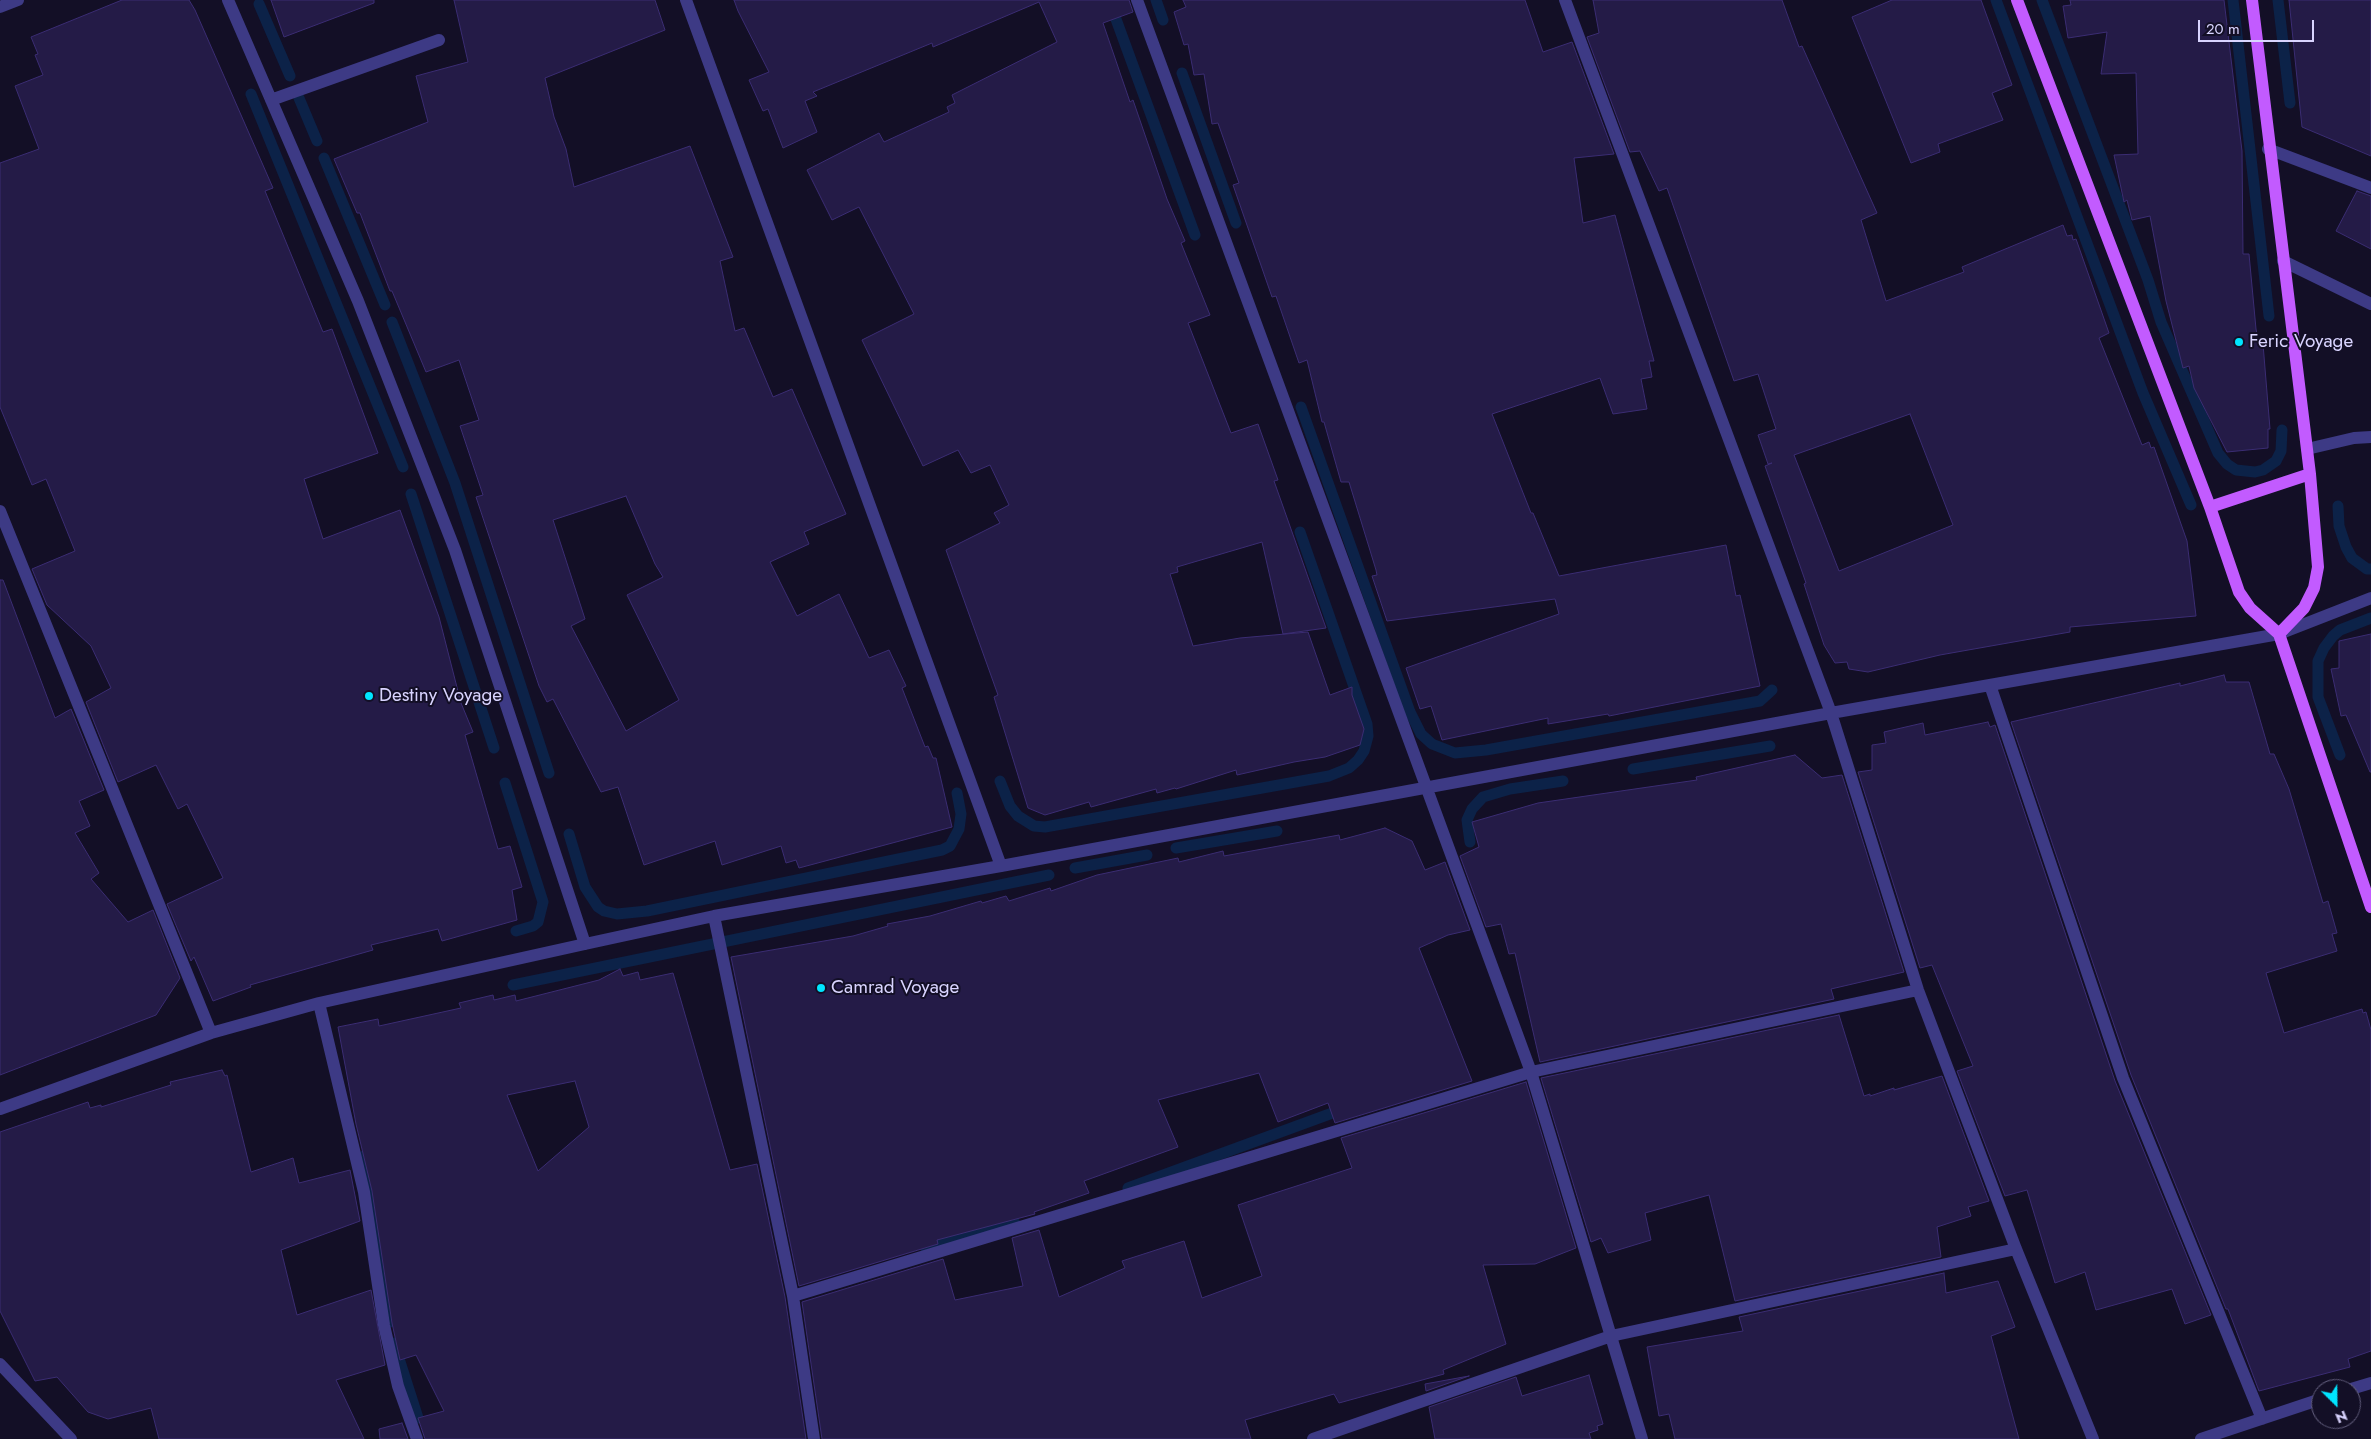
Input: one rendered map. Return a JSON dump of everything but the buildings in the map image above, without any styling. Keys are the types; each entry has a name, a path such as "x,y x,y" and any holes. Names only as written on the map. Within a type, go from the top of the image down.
{"main road":[{"path":"2016,0 2210,507 2240,592 2250,608 2279,634 2371,907"},
{"path":"2252,0 2268,149 2310,474 2318,567 2314,588 2304,608 2279,634"},
{"path":"2210,507 2310,474"}],"street":[{"path":"0,7 18,0"},
{"path":"228,0 358,300 454,550 585,944"},
{"path":"686,0 1001,866"},
{"path":"1138,0 1425,788 1531,1072 1642,1439"},
{"path":"1565,0 1831,713 1918,990 2016,1249 2093,1439"},
{"path":"271,100 439,40"},
{"path":"2268,149 2371,188"},
{"path":"2283,261 2371,304"},
{"path":"2307,449 2354,438 2371,437"},
{"path":"0,511 211,1033"},
{"path":"0,1109 211,1033 319,1003 714,916 1001,866 1831,713 2279,634 2371,598"},
{"path":"1990,685 2123,1078 2262,1419"},
{"path":"714,916 793,1296 814,1439"},
{"path":"793,1296 1531,1072 1918,990"},
{"path":"319,1003 364,1192 384,1325 398,1386 418,1439"},
{"path":"1312,1439 1611,1336 2016,1249"},
{"path":"0,1364 71,1439"},
{"path":"2201,1439 2311,1402"}],"waterway":[{"path":"1109,0 1195,235"},
{"path":"1156,0 1163,20"},
{"path":"1996,0 2143,393 2191,505"},
{"path":"2042,0 2148,280 2161,322 2218,453 2227,464 2236,470 2255,472 2263,470 2276,461 2281,451 2282,430"},
{"path":"2233,0 2269,316"},
{"path":"2278,0 2290,103"},
{"path":"259,4 290,76"},
{"path":"1182,73 1236,223"},
{"path":"251,94 403,467"},
{"path":"299,98 317,141"},
{"path":"324,158 385,305"},
{"path":"392,322 455,483 549,773"},
{"path":"1301,407 1410,712 1421,734 1432,744 1455,753 1486,750 1760,701 1772,690"},
{"path":"411,494 494,748"},
{"path":"2338,506 2339,526 2346,547 2352,558 2367,569 2371,569"},
{"path":"1000,781 1010,806 1018,816 1034,826 1045,827 1329,776 1349,768 1364,751 1368,736 1367,724 1300,532"},
{"path":"2340,755 2318,697 2318,661 2324,648 2340,630 2371,618"},
{"path":"1633,769 1770,746"},
{"path":"1470,842 1467,820 1472,809 1483,797 1510,789 1563,781"},
{"path":"505,783 543,902 538,922 533,926 516,931"},
{"path":"569,834 585,887 598,907 604,911 617,914 647,911 942,850 950,846 959,829 961,814 957,793"},
{"path":"1176,848 1277,831"},
{"path":"1075,868 1147,855"},
{"path":"513,985 1049,875"},
{"path":"1128,1188 1346,1108"},
{"path":"364,1156 378,1224 390,1322"},
{"path":"924,1246 1015,1223"},
{"path":"394,1343 418,1418"}],"place":[{"name":"Feric Voyage","path":"2239,342"},
{"name":"Destiny Voyage","path":"369,696"},
{"name":"Camrad Voyage","path":"821,988"}]}
